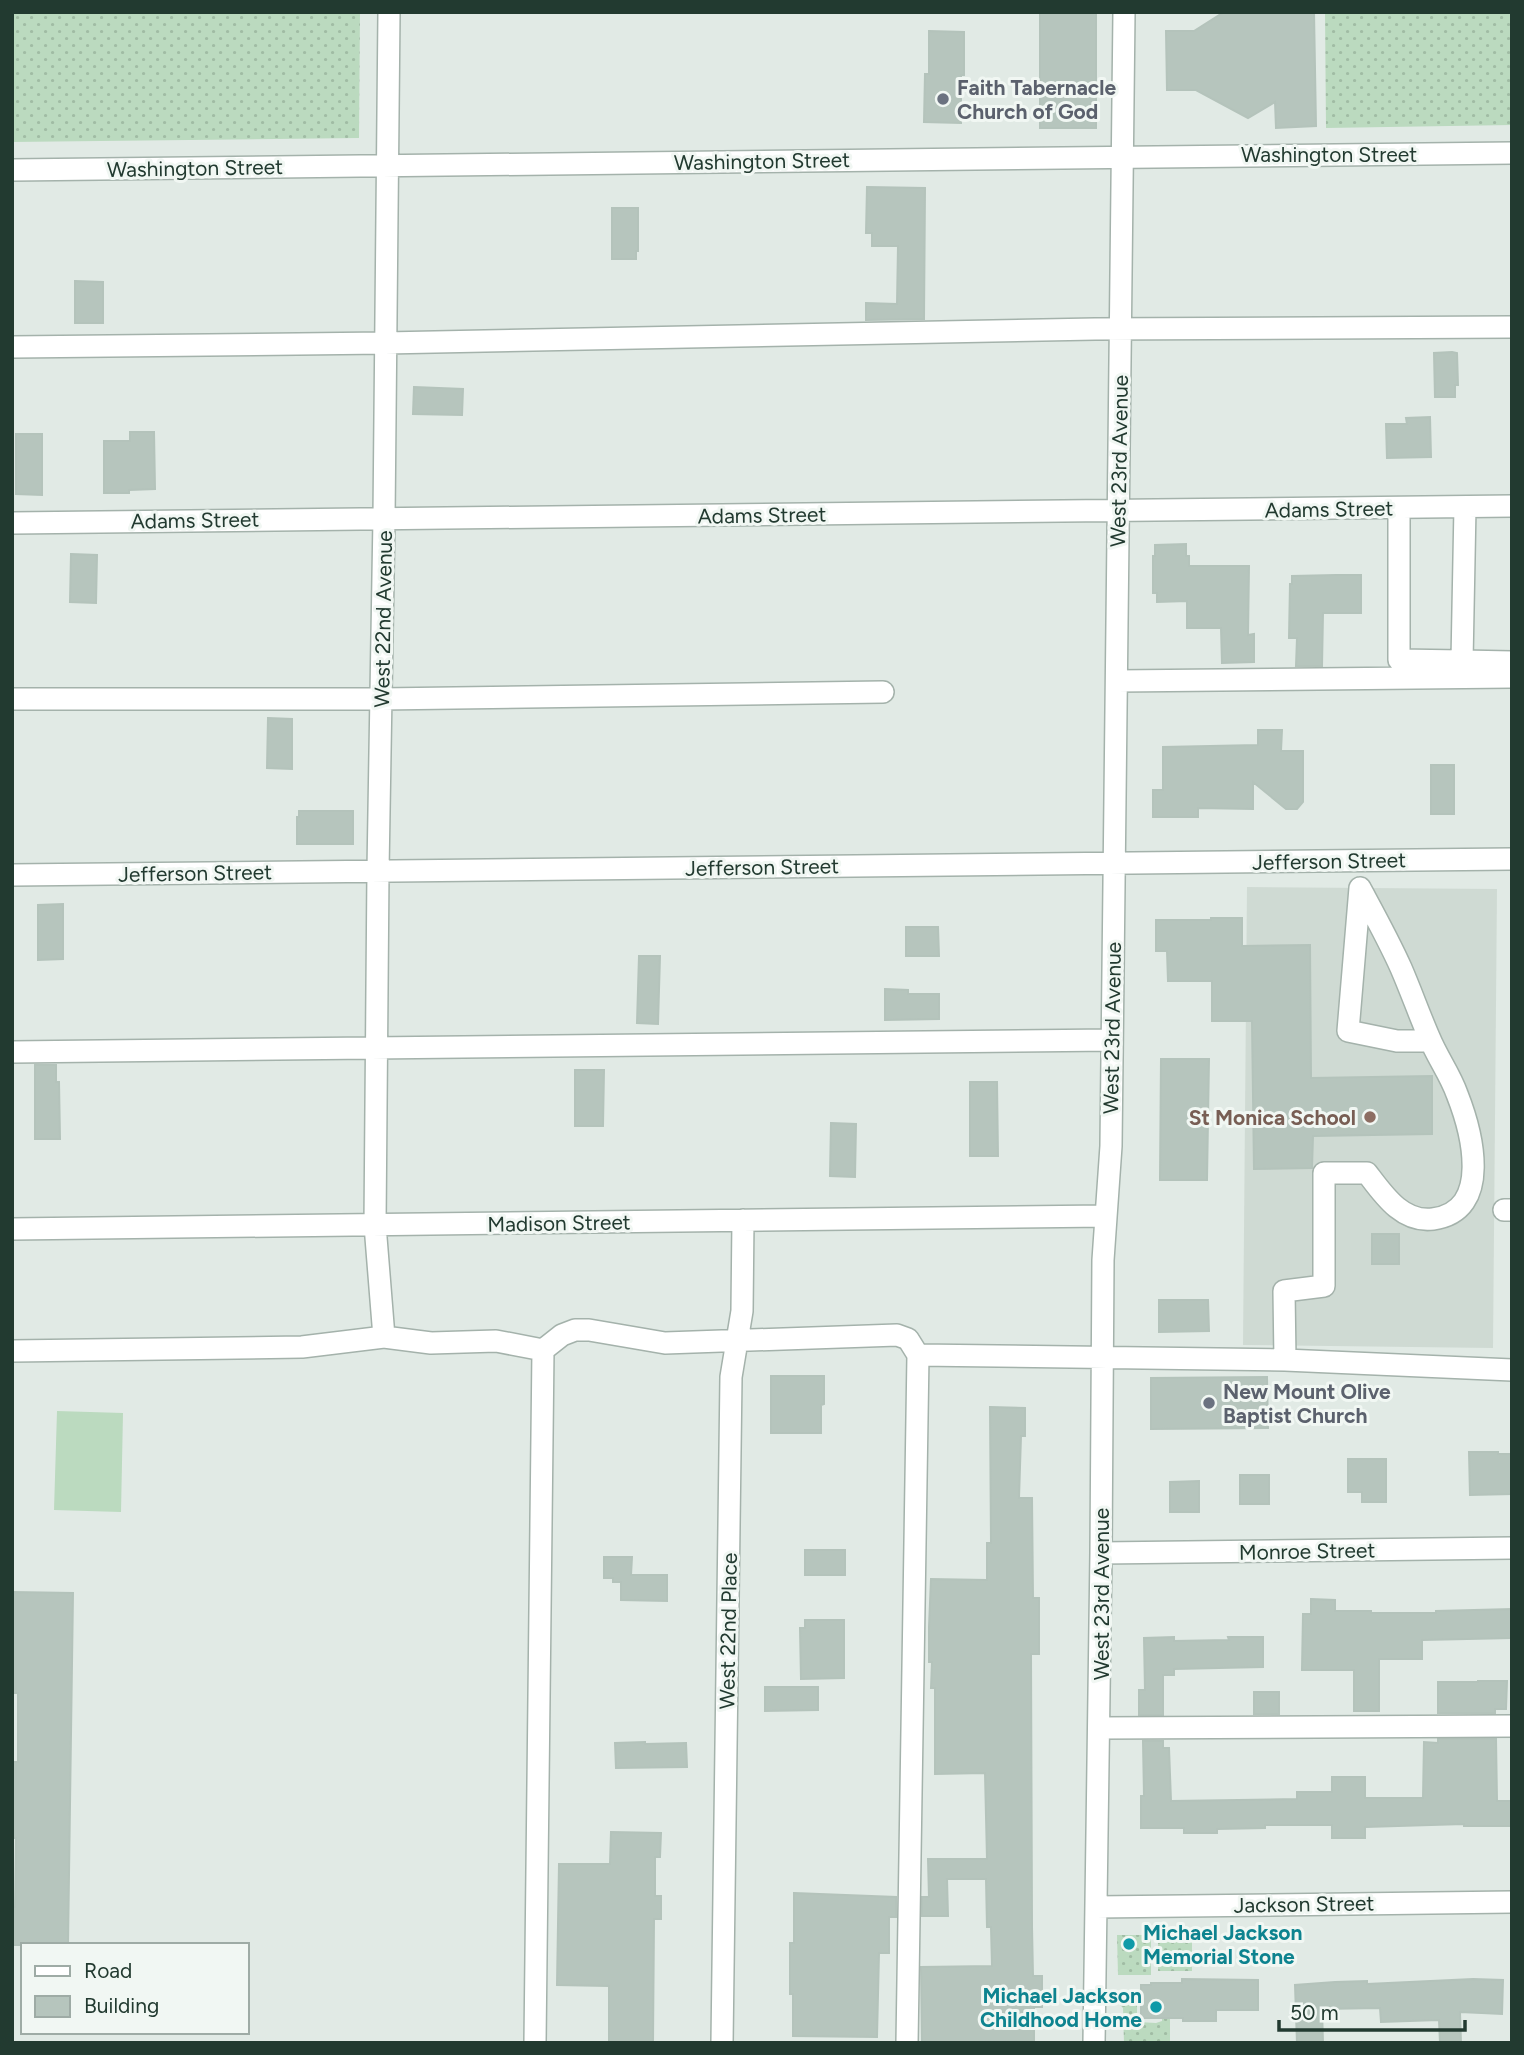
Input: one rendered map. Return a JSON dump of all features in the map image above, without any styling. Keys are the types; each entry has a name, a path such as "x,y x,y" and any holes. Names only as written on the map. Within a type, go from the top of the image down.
{"street":[{"name":"West 22nd Avenue","path":"384,1337 375,1226 389,12"},
{"name":"West 23rd Avenue","path":"1094,2043 1103,1260 1111,1146 1124,12"},
{"name":"Washington Street","path":"12,170 1512,153"},
{"path":"12,347 385,343 1121,328 1512,327"},
{"name":"Adams Street","path":"12,523 1512,506"},
{"path":"1462,661 1465,507"},
{"path":"1399,508 1399,660 1512,662"},
{"path":"1117,681 1512,677"},
{"path":"12,699 381,699 883,692"},
{"name":"Jefferson Street","path":"12,875 1512,859"},
{"path":"1360,861 1348,1031 1397,1041 1430,1041"},
{"path":"1285,1360 1284,1291 1324,1286 1324,1173 1367,1173 1395,1207 1406,1215 1429,1220 1452,1214 1461,1206 1473,1183 1473,1160 1465,1119 1450,1076 1430,1041 1401,968 1360,887"},
{"path":"12,1052 1112,1040"},
{"name":"Madison Street","path":"12,1229 1106,1216"},
{"name":"West 22nd Place","path":"722,2043 731,1377 742,1311 743,1220"},
{"path":"12,1351 302,1347 384,1337 431,1343 496,1341 543,1350 562,1335 575,1330 590,1330 665,1343 897,1335 908,1339 918,1355 907,2043"},
{"path":"535,2043 543,1350"},
{"path":"918,1355 1285,1360 1512,1370"},
{"name":"Monroe Street","path":"1101,1553 1512,1548"},
{"path":"1099,1728 1512,1726"},
{"name":"Jackson Street","path":"1096,1907 1512,1902"}],"shaded area":[{"name":"St Monica School","path":"1247,887 1497,889 1493,1348 1243,1345"}],"green space":[{"path":"12,12 360,12 359,138 12,142"},
{"path":"1325,12 1512,12 1512,125 1326,128"},
{"path":"57,1411 123,1413 121,1512 54,1510"},
{"path":"1117,1935 1151,1935 1151,1975 1118,1975"},
{"path":"1158,1935 1194,1935 1192,1971 1158,1971"},
{"path":"1118,1996 1139,1996 1139,2022 1156,2023 1162,2021 1162,2018 1170,2018 1170,2043 1124,2043 1123,2008 1118,2003"}],"building":[{"path":"1040,12 1096,12 1096,128 1040,128"},
{"path":"1224,12 1314,12 1316,126 1276,128 1275,102 1248,118 1196,90 1167,90 1166,31 1194,31"},
{"name":"Faith Tabernacle Church of God","path":"929,31 964,32 961,123 924,122 925,74 929,74"},
{"path":"867,187 925,188 924,319 866,320 866,303 897,304 898,246 872,246 872,233 866,233"},
{"path":"612,208 638,208 636,259 612,259"},
{"path":"75,281 103,282 103,323 75,323"},
{"path":"1434,353 1457,353 1458,385 1455,385 1455,397 1435,397"},
{"path":"414,387 463,389 462,415 413,414"},
{"path":"1430,417 1431,457 1387,458 1386,424 1407,424 1406,418"},
{"path":"130,432 154,432 155,489 104,493 104,441 130,441"},
{"path":"16,434 42,434 42,495 16,494"},
{"path":"1186,544 1189,566 1249,566 1248,635 1254,634 1254,662 1222,663 1221,628 1187,628 1187,601 1157,602 1157,593 1153,593 1155,545"},
{"path":"71,554 97,555 96,603 70,602"},
{"path":"1361,575 1361,613 1323,613 1322,666 1296,666 1297,638 1289,638 1292,576"},
{"path":"268,718 292,719 292,769 267,768"},
{"path":"1258,730 1282,730 1281,751 1303,751 1303,802 1297,809 1286,809 1253,782 1253,809 1198,808 1198,817 1153,817 1153,790 1163,790 1163,747 1258,745"},
{"path":"1431,765 1454,765 1454,814 1431,814"},
{"path":"299,811 353,811 353,844 297,844"},
{"path":"63,904 63,959 38,960 38,905"},
{"path":"1242,918 1242,946 1310,945 1311,1078 1432,1076 1432,1134 1313,1136 1312,1168 1254,1169 1252,1021 1212,1021 1212,981 1168,981 1167,951 1156,951 1156,920"},
{"path":"906,927 938,927 939,956 906,956"},
{"path":"639,956 660,956 658,1024 637,1023"},
{"path":"885,989 908,990 908,994 939,994 939,1019 885,1020"},
{"path":"1161,1059 1209,1059 1207,1180 1160,1180"},
{"path":"35,1065 56,1065 60,1139 35,1139"},
{"path":"575,1070 604,1070 603,1126 575,1126"},
{"path":"970,1082 997,1082 998,1156 970,1156"},
{"path":"831,1123 856,1124 855,1177 830,1176"},
{"path":"1372,1234 1399,1234 1399,1264 1372,1264"},
{"path":"1159,1300 1208,1300 1209,1331 1159,1332"},
{"path":"771,1376 824,1376 821,1433 771,1433"},
{"name":"New Mount Olive Baptist Church","path":"1267,1377 1268,1428 1151,1429 1151,1378"},
{"path":"990,1407 1025,1408 1025,1436 1021,1436 1019,1498 1032,1498 1033,1598 1039,1598 1039,1654 1031,1654 1032,1927 1033,1976 1042,1976 1042,2007 1034,2007 1034,2041 922,2043 921,1967 992,1966 991,1927 987,1927 986,1879 947,1879 948,1916 922,1916 922,1897 929,1897 928,1859 987,1859 985,1773 935,1774 935,1688 931,1688 929,1627 931,1579 987,1580 987,1543 991,1543"},
{"path":"1469,1452 1512,1454 1512,1494 1470,1495"},
{"path":"1348,1459 1386,1459 1386,1502 1362,1502 1362,1492 1348,1492"},
{"path":"1240,1475 1269,1475 1269,1504 1240,1504"},
{"path":"1199,1481 1199,1512 1170,1512 1170,1482"},
{"path":"805,1550 845,1550 845,1575 805,1575"},
{"path":"604,1557 632,1557 631,1575 667,1575 667,1601 621,1600 621,1582 604,1578"},
{"path":"12,1592 73,1593 68,1943 12,1945 16,1838 12,1838 12,1762 18,1762 18,1693 12,1693"},
{"path":"1311,1599 1335,1600 1335,1611 1371,1613 1512,1609 1512,1638 1422,1640 1422,1659 1379,1659 1379,1711 1354,1711 1354,1670 1302,1670 1303,1614 1311,1614"},
{"path":"805,1620 844,1620 844,1678 801,1679 800,1628 805,1628"},
{"path":"1174,1637 1174,1641 1263,1637 1263,1667 1174,1669 1174,1675 1163,1675 1163,1715 1139,1715 1139,1690 1145,1690 1144,1638"},
{"path":"1507,1681 1506,1709 1495,1709 1495,1713 1438,1713 1438,1682"},
{"path":"765,1687 818,1687 818,1710 765,1711"},
{"path":"1254,1692 1279,1692 1279,1714 1254,1714"},
{"path":"1438,1739 1496,1739 1497,1801 1512,1801 1512,1826 1464,1824 1365,1827 1365,1838 1332,1838 1332,1825 1265,1825 1265,1828 1217,1829 1217,1833 1184,1833 1184,1828 1141,1828 1141,1796 1144,1796 1143,1741 1163,1741 1163,1748 1169,1748 1171,1801 1297,1799 1297,1792 1332,1792 1332,1777 1365,1777 1365,1798 1423,1798 1424,1742 1438,1743"},
{"path":"615,1743 686,1743 687,1767 616,1768"},
{"path":"611,1832 661,1833 660,1857 655,1857 655,1896 661,1896 661,1919 654,1919 653,2043 609,2043 609,1986 557,1985 559,1864 610,1864"},
{"path":"794,1893 896,1897 896,1917 889,1917 889,1953 879,1953 877,2037 793,2036 790,1943 794,1943"},
{"path":"1182,1979 1258,1980 1258,2010 1216,2010 1216,2021 1141,2018 1141,1985 1182,1983"},
{"path":"1503,1980 1502,2014 1460,2012 1461,2043 1440,2043 1439,2020 1381,2022 1380,2008 1322,2009 1323,2043 1297,2043 1295,1985"}],"place":[{"name":"Faith Tabernacle Church of God","path":"943,99"},
{"name":"St Monica School","path":"1370,1117"},
{"name":"New Mount Olive Baptist Church","path":"1209,1403"},
{"name":"Michael Jackson Memorial Stone","path":"1129,1944"},
{"name":"Michael Jackson Childhood Home","path":"1156,2007"}]}
